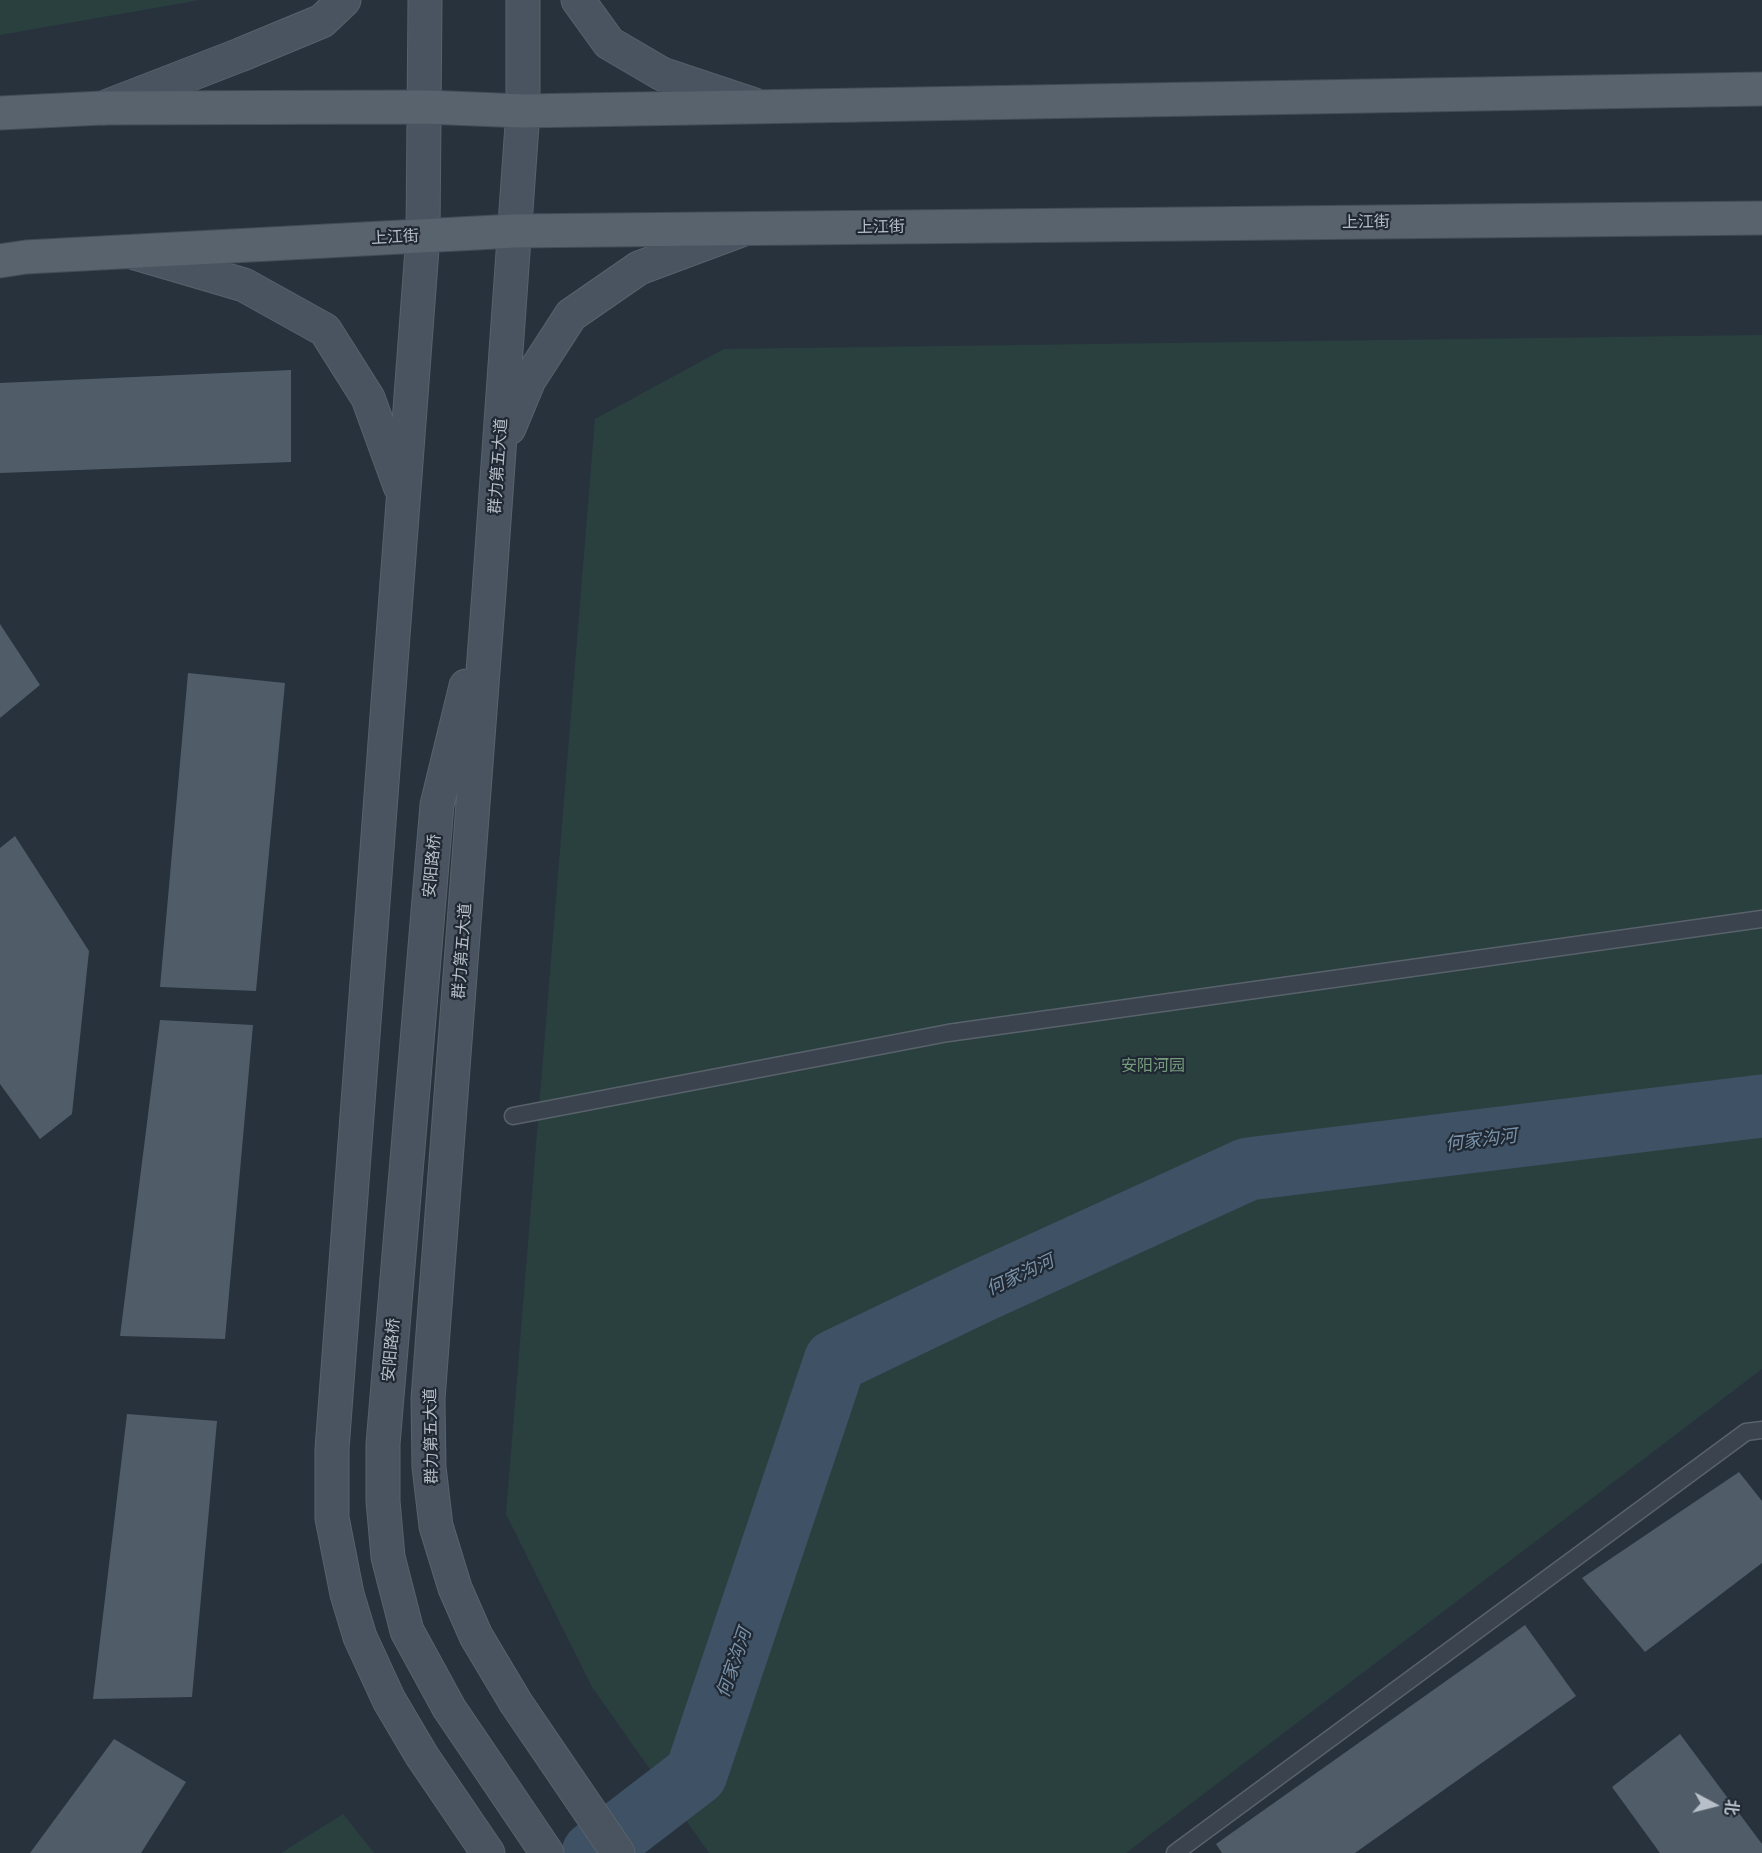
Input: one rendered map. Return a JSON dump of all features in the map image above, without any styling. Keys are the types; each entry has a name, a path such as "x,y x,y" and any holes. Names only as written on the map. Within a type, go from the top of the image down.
{"main road":[{"path":"102,108 322,21 344,0"},
{"path":"425,0 423,236 332,1449 332,1518 347,1594 360,1637 390,1700 422,1756 488,1853"},
{"name":"群力第五大道","path":"523,0 523,111 428,1399 429,1467 436,1526 455,1588 476,1636 516,1703 618,1853"},
{"path":"578,0 609,43 662,74 760,106"},
{"path":"0,113 102,108 425,107 523,111 1762,89"},
{"name":"上江街","path":"0,261 26,257 514,231 1762,218"},
{"path":"499,451 529,380 571,315 639,268 747,228"},
{"path":"130,251 244,285 324,330 368,398 404,495"},
{"name":"安阳路桥","path":"489,592 437,806 383,1444 383,1502 388,1557 407,1631 449,1708 546,1853"}],"lane":[{"path":"513,1116 948,1033 1762,919"},
{"path":"1175,1853 1746,1431 1762,1430"}],"green space":[{"path":"0,0 200,0 0,35"},
{"name":"安阳河园","path":"1762,335 1762,1369 1126,1853 709,1853 592,1687 506,1514 595,419 724,349"},
{"path":"343,1814 374,1853 281,1853"}],"building":[{"path":"291,370 291,462 0,473 0,383"},
{"path":"0,624 40,685 0,718"},
{"path":"188,673 285,683 256,991 160,987"},
{"path":"15,836 89,951 72,1114 40,1139 0,1084 0,848"},
{"path":"160,1020 253,1025 225,1339 120,1336"},
{"path":"127,1414 217,1421 192,1697 93,1699"},
{"path":"1739,1472 1762,1501 1762,1563 1645,1652 1582,1578"},
{"path":"1525,1625 1576,1696 1355,1853 1222,1853 1216,1844"},
{"path":"1680,1734 1762,1844 1762,1853 1660,1853 1612,1787"},
{"path":"114,1739 186,1782 141,1853 30,1853"}],"waterway":[{"name":"何家沟河","path":"593,1853 696,1774 835,1361 981,1291 1248,1169 1762,1106"}]}
